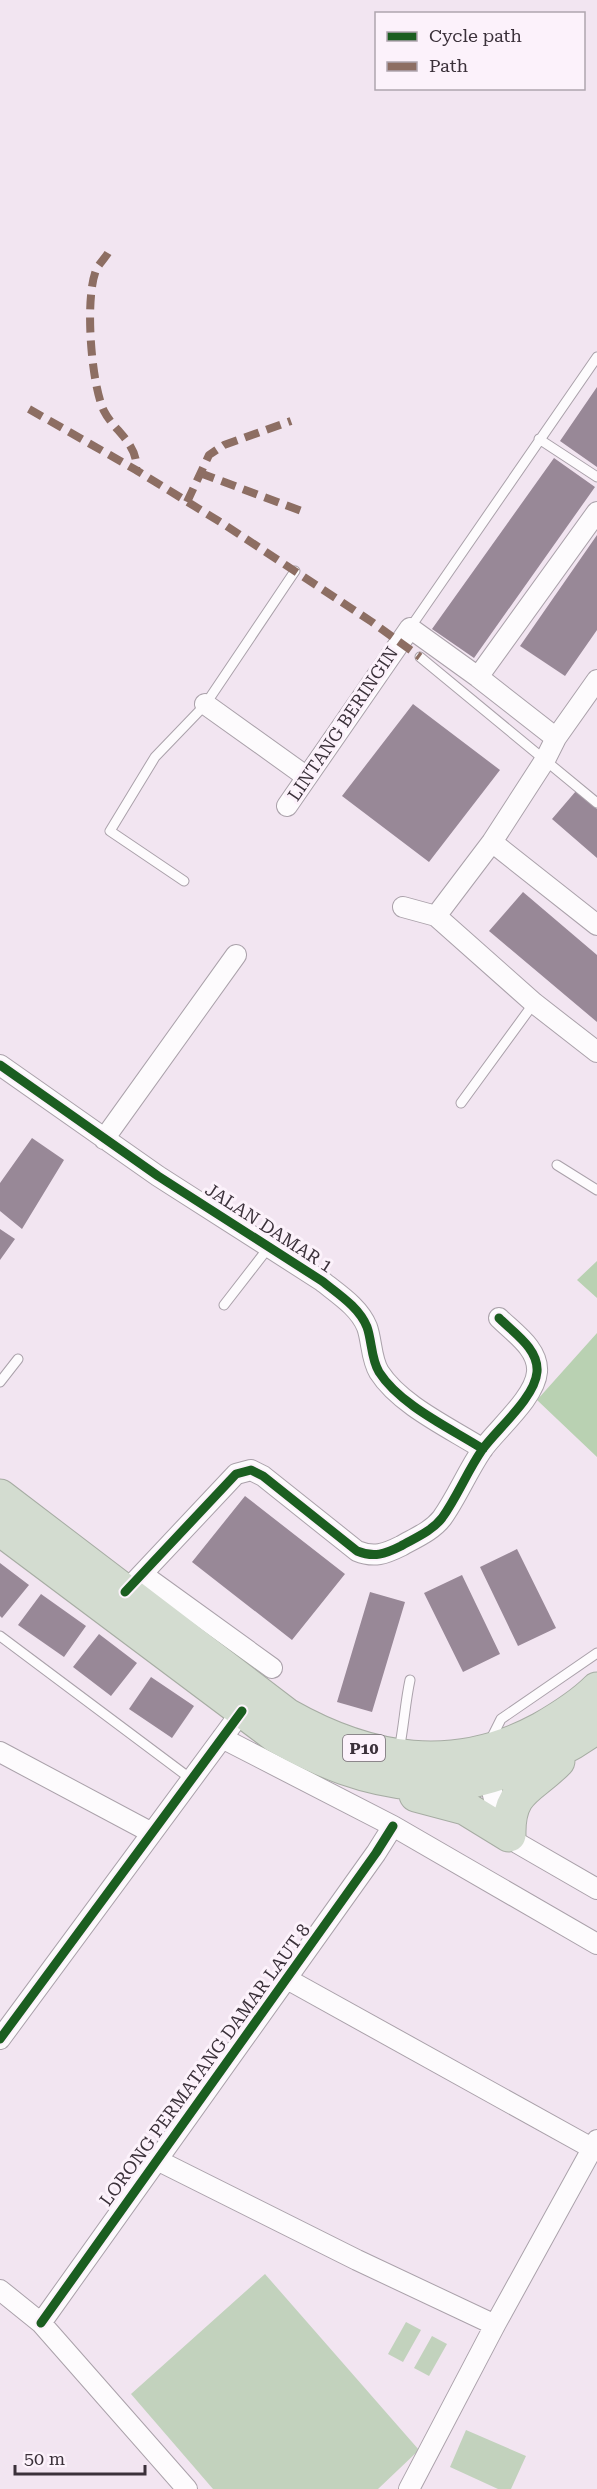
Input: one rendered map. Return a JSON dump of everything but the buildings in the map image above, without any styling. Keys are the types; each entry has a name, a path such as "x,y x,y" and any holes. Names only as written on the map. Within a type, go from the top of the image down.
{"highway":[{"name":"P10","path":"0,1496 133,1583 287,1715 320,1733 354,1746 392,1768"},
{"name":"P10","path":"0,1529 276,1736 310,1755 392,1768 443,1786 486,1765 517,1742 557,1720 597,1689"},
{"name":"P10","path":"486,1765 528,1764 585,1735"},
{"path":"509,1835 509,1816 513,1803 533,1781 556,1764 585,1735"},
{"path":"392,1768 419,1797 465,1808 509,1835"}],"street":[{"path":"478,677 597,512"},
{"path":"405,635 478,677 556,738"},
{"name":"LINTANG BERINGIN","path":"286,806 405,635"},
{"path":"436,916 492,842 545,760 556,738 597,680"},
{"path":"205,704 307,777"},
{"path":"492,842 597,926"},
{"path":"403,907 436,916 534,1003 597,1052"},
{"path":"104,1139 236,955"},
{"name":"JALAN DAMAR 1","path":"0,1065 158,1176 322,1281 360,1314 367,1327 377,1369 387,1383 407,1401 483,1449"},
{"path":"272,1668 133,1583 236,1474 251,1470 263,1476 357,1551 368,1556 380,1555 425,1533 441,1519 483,1449 500,1431 535,1384 537,1371 531,1348 499,1318"},
{"path":"0,2039 242,1711"},
{"path":"222,1738 393,1826 597,1944"},
{"path":"0,1752 152,1833"},
{"path":"486,1765 497,1808 509,1835 519,1844 597,1889"},
{"name":"LORONG PERMATANG DAMAR LAUT 8","path":"41,2323 393,1826"},
{"path":"286,1979 595,2147 495,2325 409,2489"},
{"path":"157,2160 357,2260 495,2325"},
{"path":"0,2290 41,2323 187,2489"}],"lane":[{"path":"405,635 597,357"},
{"path":"539,439 597,477"},
{"path":"184,881 110,831 155,757 205,704 295,571"},
{"path":"420,657 597,803"},
{"path":"460,1103 534,1003"},
{"path":"557,1165 597,1190"},
{"path":"224,1305 268,1247"},
{"path":"0,1382 18,1359"},
{"path":"0,1636 191,1779"},
{"path":"486,1765 501,1719 597,1653"},
{"path":"392,1768 404,1722 404,1706 410,1680"}],"green space":[{"path":"597,1261 597,1298 577,1280"},
{"path":"597,1333 597,1457 537,1400"},
{"path":"265,2274 419,2450 378,2489 213,2489 131,2394"},
{"path":"406,2322 421,2330 403,2362 388,2354"},
{"path":"432,2336 447,2344 429,2376 414,2368"},
{"path":"466,2430 526,2456 511,2489 498,2489 450,2467"}],"marked path":[{"path":"108,253 97,268 93,281 90,318 93,361 99,398 104,411 130,445 136,461 136,470"},
{"path":"29,409 136,470 225,525 372,622 420,657"},
{"path":"187,502 209,455 224,445 291,421"},
{"path":"200,473 304,512"}],"cycle path":[{"path":"0,1065 158,1176 322,1281 341,1296 359,1313 367,1327 376,1367 388,1384 412,1405 483,1449"},
{"path":"125,1592 236,1474 251,1470 263,1476 357,1551 363,1553 374,1555 390,1551 438,1523 482,1450 522,1403 535,1382 537,1364 534,1356 524,1342 499,1318"},
{"path":"0,2039 242,1711"},
{"path":"41,2323 393,1826"}]}
